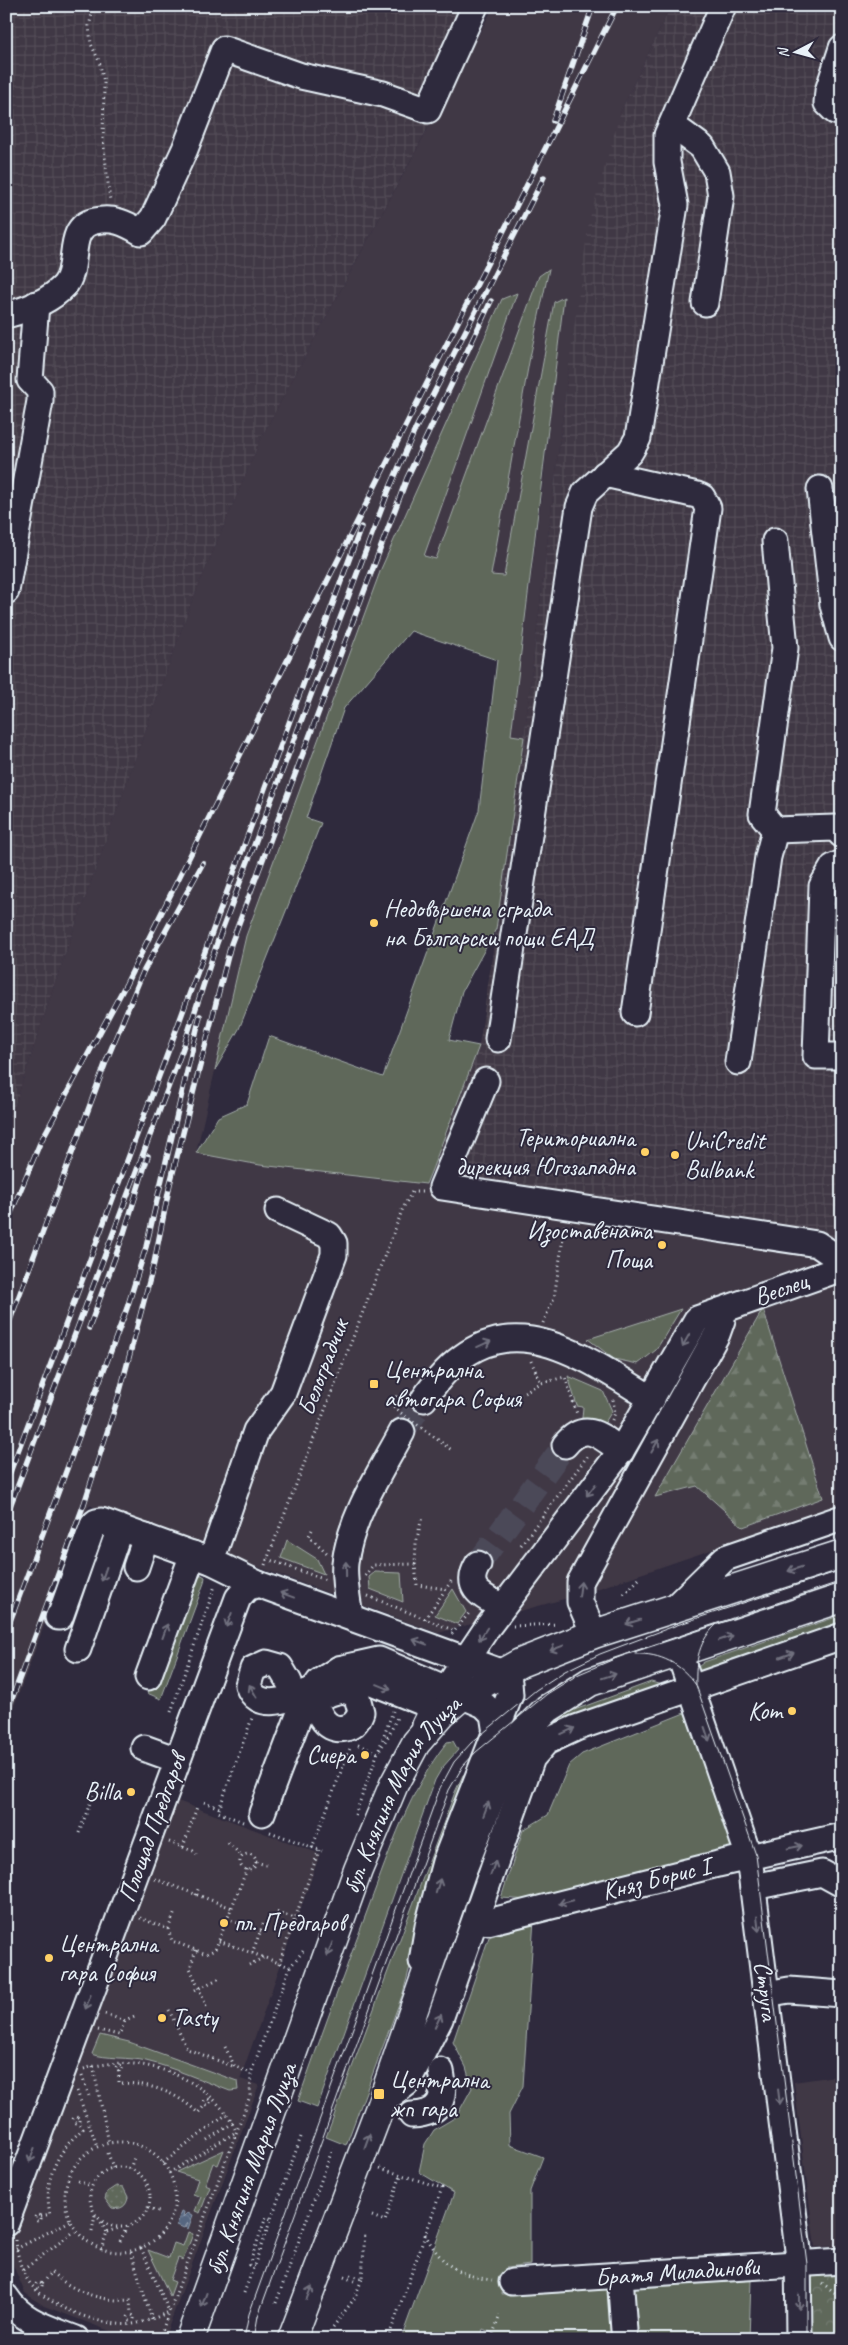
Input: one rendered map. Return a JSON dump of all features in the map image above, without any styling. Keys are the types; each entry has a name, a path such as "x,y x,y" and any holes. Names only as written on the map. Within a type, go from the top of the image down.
{"main road":[{"name":"бул. Княгиня Мария Луиза","path":"190,2339 358,1870 394,1784 416,1743 442,1713 448,1696 550,1650 589,1626 672,1610 842,1554"},
{"path":"292,2339 382,2102 462,1870 503,1766 523,1733 547,1709 590,1682 842,1598"}],"street":[{"path":"6,315 36,304 65,285 71,274 74,245 80,231 88,222 112,219 125,223 141,232 152,218 185,149 224,49 300,76 383,94 428,110 475,6"},
{"path":"498,1038 579,507 585,492 630,452 638,438 675,205 667,162 668,135 684,93 723,6"},
{"path":"842,48 828,91 827,103 835,111 842,113"},
{"path":"672,125 702,147 717,172 720,196 705,303"},
{"path":"6,591 40,400 40,391 30,380 36,304"},
{"path":"604,474 697,495 702,497 708,508 636,1013"},
{"path":"820,489 833,605 842,638"},
{"path":"775,540 786,648 762,814 776,830"},
{"path":"776,830 835,828 842,835"},
{"path":"738,1062 768,857 776,830"},
{"path":"842,863 833,867 822,886 816,1056 842,1056"},
{"path":"486,1082 442,1187 817,1244 842,1261"},
{"path":"148,1677 256,1431 283,1393 334,1255 334,1243 329,1235 278,1211"},
{"name":"Веслец","path":"448,1696 465,1660 487,1628 493,1602 621,1451 698,1320 721,1310 842,1268"},
{"path":"589,1626 578,1594 580,1582 717,1334 722,1320 721,1310"},
{"path":"424,1399 440,1376 463,1354 493,1340 514,1337 536,1350 592,1362 652,1399"},
{"path":"359,1620 345,1564 354,1528 402,1422"},
{"path":"583,1438 621,1451"},
{"name":"бул. Княгиня Мария Луиза","path":"672,1610 725,1558 842,1518"},
{"path":"58,1617 60,1617 93,1525 101,1521 202,1557 258,1584 465,1660 503,1672 509,1682 510,1695 460,1824 435,1897 428,1926 416,2002"},
{"path":"78,1650 120,1528"},
{"path":"136,1567 146,1537"},
{"path":"478,1564 472,1577 473,1586 493,1602"},
{"name":"Площад Предгаров","path":"11,2230 177,1760 238,1598 247,1588 258,1584"},
{"path":"382,2102 407,2083 440,2019 532,1758 546,1742 576,1728 842,1636"},
{"name":"Струга","path":"680,1653 749,1857 766,1994 778,2126 803,2264 799,2339"},
{"path":"259,1823 310,1689 338,1669 448,1696 479,1701 490,1709 495,1721 496,1733"},
{"path":"144,1748 177,1760"},
{"name":"Княз Борис I","path":"478,1909 482,1918 488,1922 749,1857 842,1836"},
{"path":"753,1887 822,1873 842,1884"},
{"path":"766,1994 789,1990 842,1994"},
{"path":"412,2115 424,2114 435,2110 442,2098 443,2084 440,2071 427,2043"},
{"path":"415,2068 431,2065 440,2071"},
{"name":"Братя Миладинови","path":"512,2282 842,2261"},
{"path":"620,2276 624,2330"},
{"path":"6,2297 12,2306 29,2320 76,2339"}],"path":[{"path":"94,6 89,26 91,44 99,61 104,82 103,138 112,219"},
{"name":"Белоградчик","path":"258,1584 403,1208 412,1192 442,1187"},
{"path":"542,1383 529,1357 536,1350 554,1298 565,1224 555,1222"},
{"path":"511,1399 542,1383 565,1378 583,1438"},
{"path":"520,1547 583,1438 615,1413 613,1398 609,1392"},
{"path":"397,1396 390,1404 402,1422 453,1451"},
{"path":"422,1517 416,1543 415,1564 418,1585 446,1589"},
{"path":"312,1530 309,1536 328,1554 330,1559"},
{"path":"268,1559 332,1582"},
{"path":"364,1578 373,1565 415,1564"},
{"path":"624,1594 641,1577"},
{"path":"425,1619 454,1578"},
{"path":"359,1620 365,1594 455,1631"},
{"path":"450,1637 493,1602"},
{"path":"454,1636 472,1629 570,1623 589,1626"},
{"path":"352,1823 394,1709"},
{"path":"378,1753 390,1735 398,1715"},
{"path":"253,1716 218,1812 230,1818 259,1823 294,1843 320,1851 279,1964"},
{"path":"312,1848 352,1743"},
{"path":"79,1833 93,1795"},
{"path":"204,1802 220,1808"},
{"path":"183,1847 197,1808"},
{"path":"163,1840 193,1851 197,1855"},
{"path":"228,1843 242,1856"},
{"path":"242,1856 252,1855 256,1862 266,1865"},
{"path":"242,1856 240,1863 247,1869"},
{"path":"247,1869 253,1868 256,1862"},
{"path":"175,1912 168,1929 172,1942 206,1954 215,1950 247,1869"},
{"path":"149,1877 232,1908"},
{"path":"196,1895 199,1887"},
{"path":"277,1912 295,1918"},
{"path":"135,1916 168,1929"},
{"path":"228,1919 260,1931"},
{"path":"252,1954 264,1922"},
{"path":"219,1941 290,1967"},
{"path":"159,2339 250,2096 251,2073 290,1967 304,1952 307,1943"},
{"path":"196,1950 190,1968 197,1989 208,2010"},
{"path":"249,1964 264,1958"},
{"path":"197,1989 220,1978"},
{"path":"169,2010 187,2048 251,2073"},
{"path":"99,2012 125,2021 137,2016"},
{"path":"92,2029 119,2035 125,2021"},
{"path":"225,2048 235,2067"},
{"path":"80,2070 93,2066 118,2064 153,2068 177,2076 211,2098 227,2114 237,2132"},
{"path":"118,2064 122,2068 119,2071 119,2083 153,2086 187,2102 198,2113 205,2105 209,2105 211,2098"},
{"path":"93,2066 109,2143"},
{"path":"82,2076 90,2099"},
{"path":"76,2090 97,2146"},
{"path":"163,2163 227,2114"},
{"path":"41,2216 50,2214 48,2202 51,2175 61,2153 83,2129 78,2122"},
{"path":"207,2140 233,2123"},
{"path":"169,2173 237,2132"},
{"path":"244,2293 301,2137"},
{"path":"124,2142 138,2145 152,2152 163,2163 169,2173 174,2195 171,2218 164,2232 152,2242 131,2252 101,2250 91,2245 75,2231 70,2221 64,2198 70,2174 84,2155 97,2146 109,2143 124,2142"},
{"path":"276,2303 333,2148"},
{"path":"108,2153 113,2168"},
{"path":"130,2169 135,2155"},
{"path":"360,2162 442,2188 388,2339"},
{"path":"107,2232 128,2227 140,2220 148,2208 149,2189 145,2180 130,2169 113,2168 97,2177 91,2186 89,2200 95,2215 100,2220 109,2226 120,2228"},
{"path":"372,2216 385,2221 401,2175"},
{"path":"78,2181 91,2186"},
{"path":"148,2208 162,2212"},
{"path":"92,2232 95,2215"},
{"path":"100,2220 107,2232 101,2250"},
{"path":"16,2249 70,2221"},
{"path":"120,2241 128,2227"},
{"path":"11,2230 23,2270 36,2288 48,2299 76,2313 115,2324 152,2320 169,2311"},
{"path":"23,2270 75,2231"},
{"path":"333,2328 354,2300 362,2279 365,2232"},
{"path":"425,2234 432,2247 453,2270 474,2277 512,2282"},
{"path":"141,2248 169,2311"},
{"path":"131,2252 152,2320"},
{"path":"36,2288 37,2282 42,2283 51,2272 81,2291 110,2299 130,2300 131,2314 128,2317 131,2323"},
{"path":"350,2274 362,2279"},
{"path":"344,2277 354,2281"},
{"path":"493,2334 500,2315"}],"shaded area":[{"path":"8,6 483,6 436,113 261,438 191,603 55,982 6,1132"},
{"path":"494,6 671,6 621,111 568,372 524,737 511,736 543,480 563,298 554,302 504,576 491,575 529,362 549,270 539,276 436,560 424,556 516,293 502,299 381,569 246,936 196,1153 260,1165 426,1184 823,1256 842,1267 842,1505 579,1595 438,1633 89,1505 6,1728 6,1132 55,982 191,603 261,438"},
{"path":"671,6 842,6 842,1250 819,1235 431,1172 479,1046 524,737 568,372 589,221 621,111"},
{"name":"пл. Предгаров","path":"175,1800 320,1854 240,2079 259,2085 164,2339 131,2339 44,2306 25,2293 13,2265 11,2239"},
{"path":"842,2075 842,2246 815,2247 794,2082"}],"green space":[{"path":"549,269 529,362 491,575 504,576 554,302 564,297 511,735 524,737 496,929 462,991 449,1040 479,1046 431,1172 426,1184 260,1165 196,1153 218,1117 247,1104 269,1036 383,1077 479,810 497,660 411,631 344,708 306,818 321,823 239,1029 215,1070 246,936 381,569 502,299 517,293 424,556 436,559 539,276"},
{"path":"681,1309 656,1350 638,1364 614,1359 588,1339"},
{"path":"763,1309 823,1498 743,1527 697,1486 655,1497"},
{"path":"568,1376 603,1391 612,1411 604,1424 582,1418 583,1407 577,1406"},
{"path":"287,1540 317,1559 324,1574 281,1558"},
{"path":"192,1569 205,1577 204,1583 161,1699 147,1693"},
{"path":"375,1572 401,1573 403,1602 370,1589 369,1577"},
{"path":"453,1589 466,1612 457,1624 435,1615"},
{"path":"842,1615 842,1630 701,1679 698,1667 704,1662"},
{"path":"651,1682 662,1685 546,1734 475,1898 417,2045 453,1920 526,1748 543,1728 569,1712"},
{"path":"692,1710 740,1850 529,1900 501,1898 523,1830 548,1815 569,1765 582,1754"},
{"path":"453,1741 458,1750 442,1768 435,1780 317,2108 298,2101 402,1821 434,1760 447,1742"},
{"path":"468,1773 425,1910 403,1993 346,2145 326,2137 455,1792 463,1775"},
{"path":"534,1919 523,2086 509,2114 510,2145 543,2157 530,2191 530,2265 506,2268 501,2294 751,2280 749,2339 507,2339 483,2329 480,2339 401,2339 454,2193 419,2172 425,2144 434,2130 456,2117 472,2088 466,2067 453,2042 489,1937"},
{"path":"100,2035 129,2042 237,2081 238,2090 230,2091 146,2061 103,2057 92,2054"},
{"path":"224,2150 218,2165 213,2163 205,2185 210,2187 200,2213 195,2211 201,2197 193,2194 198,2179 176,2172"},
{"path":"116,2186 123,2187 128,2197 123,2207 112,2208 105,2199 107,2192"},
{"path":"188,2232 193,2234 183,2260 178,2258 170,2280 175,2282 170,2296 148,2250 169,2258 174,2243 183,2246"},
{"path":"842,2265 842,2339 811,2339 811,2267"}],"water":[{"path":"181,2211 184,2212 183,2217 187,2213 193,2215 188,2229 186,2228 188,2223 184,2228 177,2225"}],"tunnel":[{"path":"402,1432 424,1399"},
{"path":"478,1564 565,1445"}],"tram line":[{"path":"244,2339 249,2314 440,1788 454,1762 471,1743 536,1690 565,1671 600,1654 677,1625 842,1570"},
{"path":"254,2339 258,2316 449,1790 463,1766 476,1752 547,1694 579,1674 626,1654 842,1581"},
{"path":"717,1624 706,1637 699,1651 696,1685 756,1855 807,2264 807,2339"},
{"path":"635,1654 653,1655 670,1661 684,1671 696,1685"}],"railway":[{"path":"553,121 593,6"},
{"path":"6,1225 40,1143 126,984 617,6"},
{"path":"6,1517 183,1048 217,943 388,492 415,430 544,177"},
{"path":"6,1715 84,1504 119,1395 154,1263 170,1184 231,944 407,478 491,301"},
{"path":"6,1483 171,1044 361,527"},
{"path":"6,1331 107,1059 143,972 203,863"},
{"path":"6,1632 127,1308 146,1247 200,1016"},
{"path":"89,1328 124,1233 148,1156"}],"place":[{"name":"Недовършена сграда на Български пощи ЕАД","path":"374,923"},
{"name":"Териториална дирекция Югозападна","path":"645,1152"},
{"name":"UniCredit Bulbank","path":"675,1155"},
{"name":"Изоставената Поща","path":"662,1245"},
{"name":"Централна автогара София","path":"374,1384"},
{"name":"Kom","path":"792,1711"},
{"name":"Сиера","path":"365,1755"},
{"name":"Billa","path":"131,1792"},
{"name":"пл. Предгаров","path":"224,1923"},
{"name":"Централна гара София","path":"49,1958"},
{"name":"Tasty","path":"162,2018"},
{"name":"Централна жп гара","path":"379,2094"}]}
